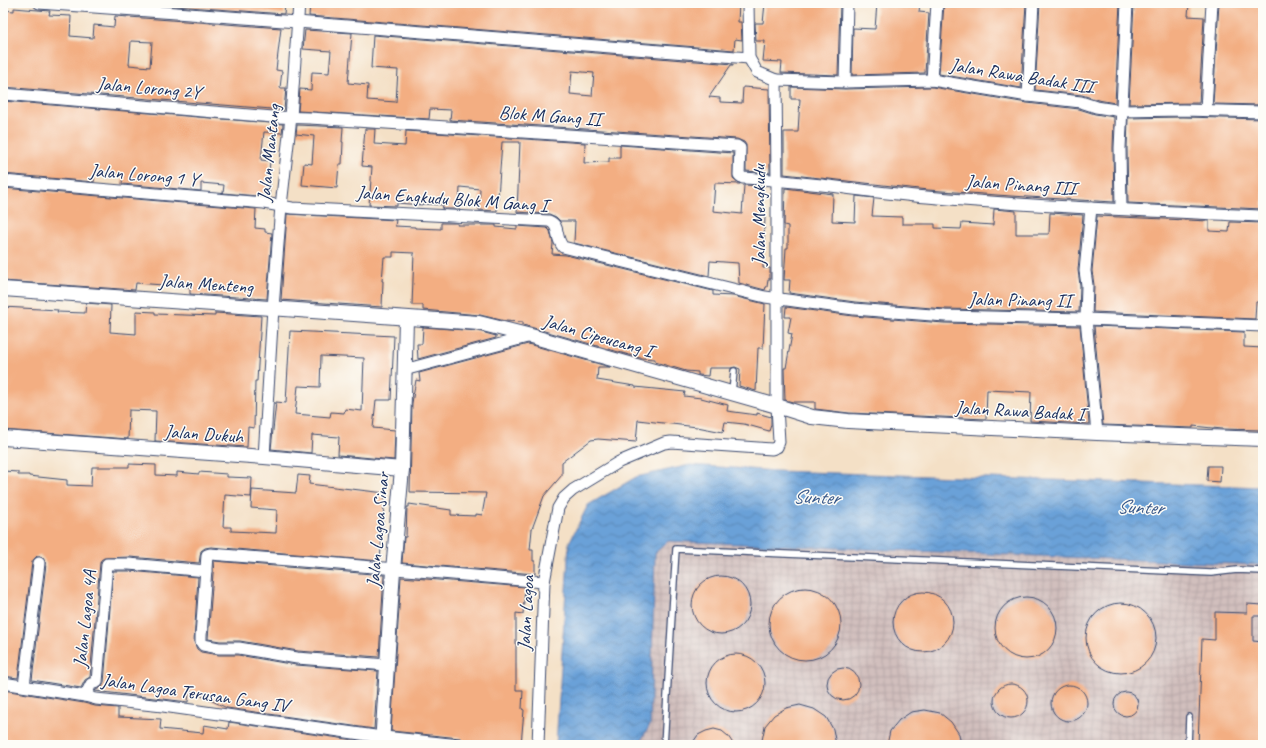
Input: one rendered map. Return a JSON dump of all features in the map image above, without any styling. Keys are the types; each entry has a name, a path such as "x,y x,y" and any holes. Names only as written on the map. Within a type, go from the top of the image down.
{"street":[{"path":"39,3 749,58"},
{"name":"Jalan Mantang","path":"264,457 273,308 281,206 292,117 299,3"},
{"path":"748,3 749,58 757,72 776,80"},
{"path":"845,82 847,3"},
{"path":"932,80 937,3"},
{"path":"1028,96 1033,3"},
{"path":"1121,209 1120,148 1127,3"},
{"path":"1206,110 1212,3"},
{"name":"Jalan Rawa Badak III","path":"776,80 845,82 932,80 1028,96 1081,102 1096,107 1122,110 1263,112"},
{"name":"Jalan Mengkudu","path":"776,80 777,406 779,442"},
{"name":"Jalan Lorong 2Y","path":"3,94 273,117 292,117"},
{"name":"Blok M Gang II","path":"292,117 737,146 740,148 739,175 743,178 777,180"},
{"name":"Jalan Pinang III","path":"777,180 927,197 1091,208 1263,216"},
{"name":"Jalan Lorong 1 Y","path":"3,181 281,206"},
{"name":"Jalan Engkudu Blok M Gang I","path":"281,206 292,208 549,221 554,223 559,243 563,247 765,297"},
{"path":"1091,208 1085,271 1087,285 1086,319 1097,433"},
{"name":"Jalan Menteng","path":"3,289 406,318"},
{"name":"Jalan Pinang II","path":"765,297 854,309 945,316 1086,319 1263,326"},
{"name":"Jalan Cipeucang I","path":"406,318 479,323 532,336 777,406"},
{"name":"Jalan Lagoa Sinar","path":"382,741 393,570 402,469 406,318"},
{"path":"404,370 532,336"},
{"name":"Jalan Rawa Badak I","path":"777,406 812,417 848,422 1263,439"},
{"name":"Jalan Dukuh","path":"3,438 264,457 402,469"},
{"name":"Jalan Lagoa","path":"538,745 544,582 558,508 564,498 573,490 619,462 664,443 671,442 772,449 777,447 779,442"},
{"path":"387,665 297,658 239,648 219,648 203,645 201,642 201,636 207,555 328,563 393,570 544,582"},
{"path":"24,686 39,563"},
{"name":"Jalan Lagoa 4A","path":"85,696 91,684 97,682 107,564 129,564 206,571"},
{"name":"Jalan Lagoa Terusan Gang IV","path":"3,683 85,696 96,700 163,706 382,741 459,745"}],"lane":[{"path":"732,393 734,371"},
{"path":"664,745 676,549 1211,573 1237,570 1263,571"},
{"path":"1188,745 1189,717"}],"shaded area":[{"path":"668,541 1263,565 1263,745 641,745 641,740 650,725 655,553"}],"water":[{"name":"Sunter","path":"690,465 777,471 1263,487 1263,565 668,541 655,553 650,725 641,740 640,745 556,745 569,543 588,505 636,477"}],"building":[{"path":"134,3 285,3 284,14"},
{"path":"310,3 589,3 637,7 638,3 739,3 738,22 741,22 742,40 735,39 734,50 309,16"},
{"path":"765,3 840,3 838,75 781,73 782,62 763,61 765,41 756,41 755,23 763,23"},
{"path":"877,3 920,3 919,12 929,13 925,73 852,75 853,28 875,29"},
{"path":"944,3 1026,3 1021,88 939,74"},
{"path":"1040,3 1120,3 1115,103 1082,95 1035,90"},
{"path":"1158,3 1189,3 1188,16 1204,17 1199,103 1129,104 1134,4 1158,5"},
{"path":"1219,3 1263,3 1263,105 1213,104"},
{"path":"14,8 50,11 49,15 71,16 70,36 93,38 94,25 114,27 115,16 281,28 276,70 282,71 280,88 286,88 284,110 3,87 3,10 14,11","holes":["131,41 152,42 150,67 129,65"]},
{"path":"305,30 352,33 348,83 368,85 367,100 396,102 398,70 371,68 373,35 733,64 709,97 720,98 720,102 742,103 743,87 769,89 770,173 746,171 746,145 744,142 737,139 450,120 451,110 430,109 429,119 298,111 300,89 311,90 312,72 329,73 331,51 303,49","holes":["572,71 594,73 592,96 570,94"]},
{"path":"791,87 845,89 932,87 1027,103 1079,109 1095,114 1114,117 1114,202 928,190 784,174 784,132 798,132 800,99 791,99"},
{"path":"3,101 283,124 282,133 264,132 261,160 270,161 268,184 270,184 269,197 223,193 224,185 201,183 201,191 122,184 123,175 95,172 94,182 3,174"},
{"path":"1183,117 1263,119 1263,209 1128,203 1128,118"},
{"path":"297,125 343,127 342,164 339,164 337,188 302,185 304,163 312,164 314,136 296,134"},
{"path":"365,129 375,129 374,144 405,146 406,131 585,143 584,163 609,162 609,158 620,158 620,145 733,153 733,178 740,184 715,183 713,211 742,214 744,185 763,186 761,216 765,216 763,268 770,268 770,279 768,279 767,287 765,290 739,283 738,263 710,261 709,276 574,243 575,221 560,221 556,217 549,214 517,212 520,142 502,142 497,211 479,210 480,189 460,187 459,209 442,209 443,205 422,204 397,203 397,206 369,205 372,167 362,166"},
{"path":"3,188 256,209 255,228 265,229 265,232 272,233 267,299 190,294 190,287 136,283 135,290 3,281"},
{"path":"785,188 833,194 832,221 855,222 856,196 874,198 872,216 902,217 902,224 935,224 935,228 961,229 962,223 993,225 994,209 1016,211 1016,234 1049,234 1050,213 1083,215 1078,270 1080,285 1079,312 945,309 855,302 789,293 790,280 784,280 786,248 788,248 788,226 784,225"},
{"path":"287,214 396,220 395,226 415,228 441,229 441,223 458,223 457,225 496,225 496,227 517,229 517,226 547,228 550,231 553,243 552,254 566,255 713,291 713,295 733,296 765,304 763,348 758,348 756,391 739,386 740,369 735,367 709,368 708,376 698,375 698,372 686,371 655,362 655,359 640,358 523,325 523,322 505,321 480,315 423,310 423,305 412,305 414,253 393,252 393,257 384,257 382,307 281,300"},
{"path":"1097,216 1209,221 1209,231 1229,232 1230,222 1263,223 1263,302 1256,302 1255,319 1093,312 1094,285 1092,271"},
{"path":"86,303 111,305 110,332 136,334 136,311 155,312 155,314 215,316 215,313 261,316 257,381 255,381 254,428 248,427 247,447 155,441 156,411 129,410 128,439 3,430 3,307 85,313"},
{"path":"786,307 853,316 944,323 1080,326 1089,424 1030,421 1031,392 987,390 986,419 849,413 815,409 815,402 793,402 785,400 784,368 786,368 792,334 788,333 791,317 785,317"},
{"path":"1094,326 1244,332 1244,347 1263,348 1263,430 1222,429 1193,426 1193,428 1103,425"},
{"path":"423,327 478,331 496,336 496,338 418,359 417,344 422,344"},
{"path":"290,331 394,336 391,400 376,400 373,428 395,430 394,460 338,455 339,437 312,435 311,453 271,449 276,402 286,403","holes":["321,356 364,358 362,411 345,409 344,413 331,412 330,417 295,414 298,386 320,387"]},
{"path":"528,344 610,367 598,367 597,380 635,387 685,392 684,396 701,398 728,405 727,411 757,415 757,413 771,417 769,431 744,424 725,422 723,432 697,427 638,420 636,442 598,439 591,440 562,462 562,475 544,496 532,529 530,550 533,550 535,574 402,563 404,537 406,537 407,507 409,507 409,504 451,510 451,515 476,516 476,514 482,515 486,493 410,492 412,403 416,380 420,381 419,373"},
{"path":"129,464 156,465 156,475 177,476 177,472 199,474 199,472 227,474 227,477 252,478 251,497 225,495 223,527 231,527 231,531 276,533 277,510 251,508 252,490 296,493 298,475 310,476 309,484 385,493 380,561 211,547 205,548 201,551 199,563 130,557 104,558 100,563 90,677 85,680 81,688 32,680 46,564 43,558 37,556 32,562 18,678 3,676 3,471 18,472 18,475 67,480 67,485 91,486 92,467 129,467"},
{"path":"1208,466 1221,466 1220,482 1207,481"},
{"path":"214,561 384,575 379,657 298,651 240,641 220,641 208,639"},
{"path":"113,571 198,577 194,642 197,649 201,652 219,655 238,655 296,665 378,671 374,729 227,708 189,690 188,702 95,691 102,687 104,683"},
{"path":"715,576 727,576 742,584 750,599 750,611 742,626 727,634 715,634 700,626 692,611 692,599 700,584"},
{"path":"401,577 525,587 523,614 516,613 516,690 523,690 522,709 524,710 521,745 466,743 460,738 391,731"},
{"path":"805,588 825,594 835,604 841,624 835,644 825,654 805,660 785,654 775,644 769,624 775,604 785,594"},
{"path":"917,592 929,592 940,597 948,605 953,616 951,634 940,647 929,652 917,652 906,647 898,639 893,628 893,616 898,605 906,597"},
{"path":"1020,597 1032,597 1048,606 1055,616 1057,628 1055,640 1048,650 1032,659 1020,659 1009,654 1000,645 995,634 995,622 1000,611 1009,602"},
{"path":"1114,603 1128,603 1141,609 1150,618 1154,624 1156,638 1154,652 1146,663 1135,671 1128,673 1114,673 1107,671 1096,663 1088,652 1086,645 1086,631 1088,624 1096,613 1107,605"},
{"path":"1247,604 1263,605 1263,616 1253,616 1253,641 1263,642 1263,745 1198,745 1202,639 1215,640 1215,612 1247,613"},
{"path":"730,654 742,654 757,662 765,677 765,689 757,704 742,712 730,712 715,704 707,689 707,677 715,662"},
{"path":"840,668 846,668 856,675 859,684 858,690 852,697 846,700 840,700 830,693 827,687 827,681 834,671"},
{"path":"1014,684 1023,689 1027,694 1027,708 1023,713 1018,717 1008,718 1004,717 995,708 994,698 995,694 1004,685"},
{"path":"1073,685 1082,690 1086,696 1086,710 1082,716 1073,721 1065,721 1056,716 1052,710 1051,699 1056,690 1062,686"},
{"path":"3,690 95,706 118,708 118,717 161,719 160,729 203,733 204,725 228,729 229,722 374,743 374,745 3,745"},
{"path":"1126,692 1135,695 1138,704 1135,713 1126,716 1117,713 1114,704 1117,695"},
{"path":"800,705 814,709 826,717 833,729 836,745 761,745 765,726 774,715 786,708"},
{"path":"925,710 940,713 951,722 959,734 961,745 887,745 890,731 899,720 911,712"},
{"path":"714,729 722,731 728,736 734,745 691,745 698,735"}]}
